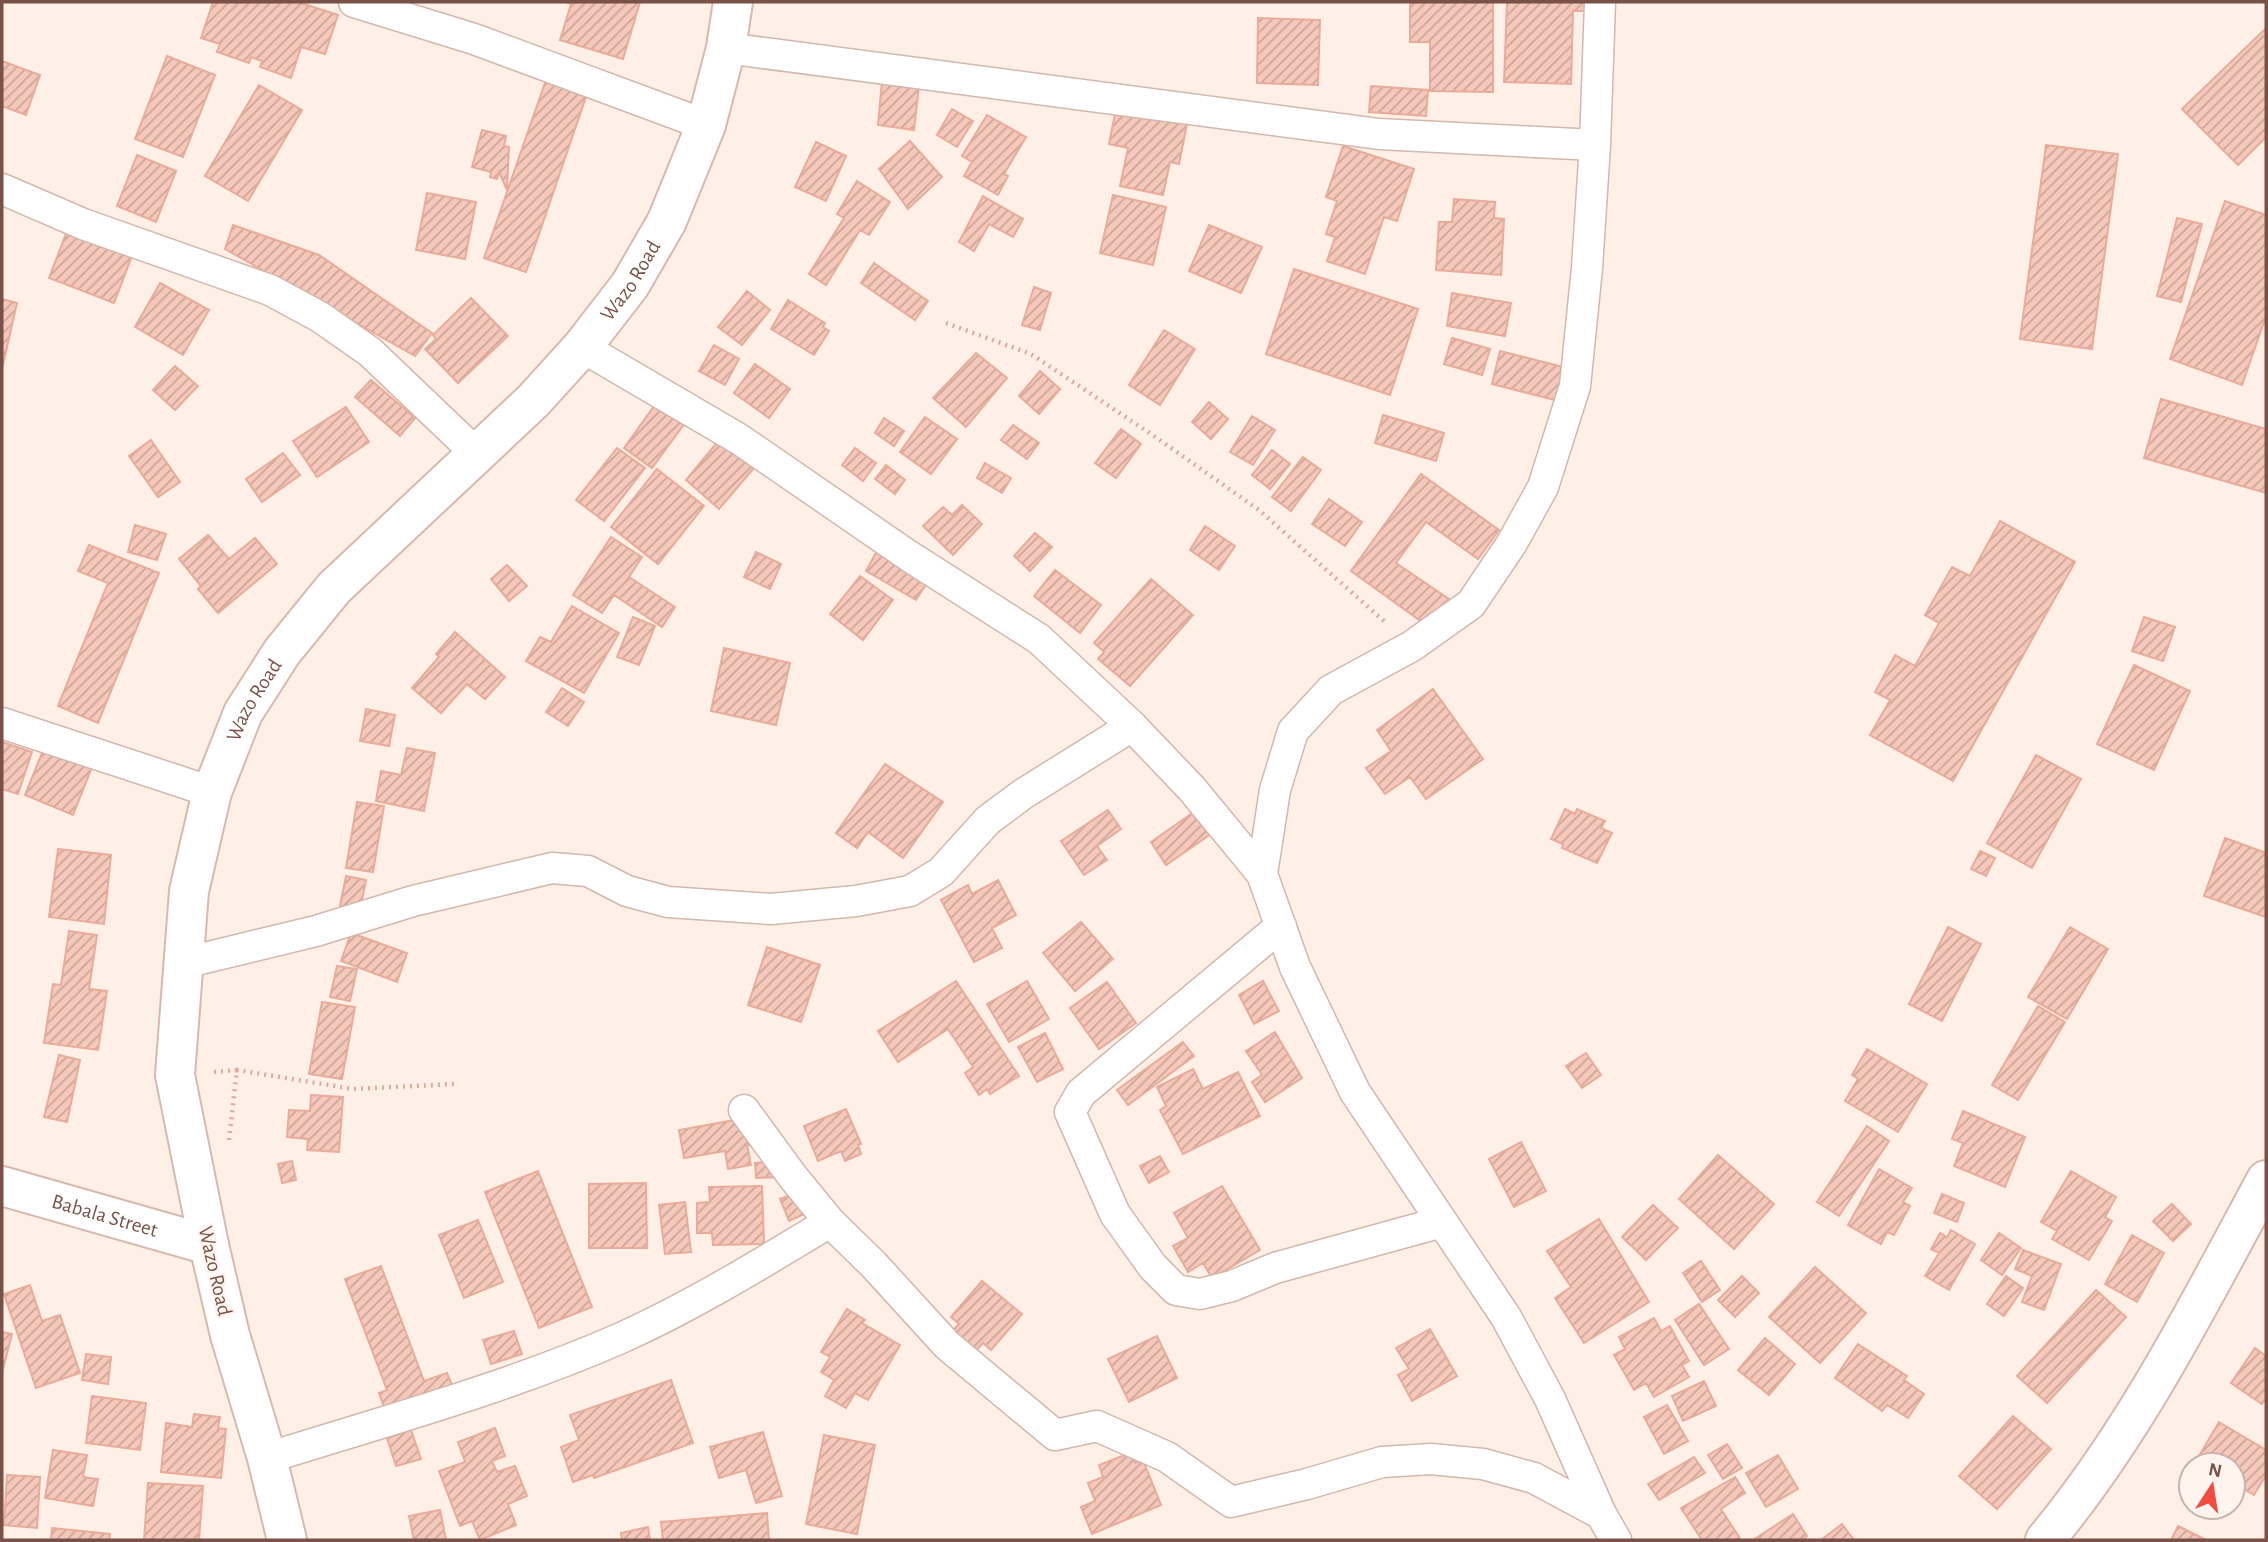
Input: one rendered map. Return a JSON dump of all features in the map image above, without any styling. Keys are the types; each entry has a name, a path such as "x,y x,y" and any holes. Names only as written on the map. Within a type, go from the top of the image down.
{"main road":[{"name":"Wazo Road","path":"287,1540 267,1458 230,1335 174,1075 189,891 212,792 243,713 282,652 334,588 533,401 582,347 630,285 667,221 706,125 726,48 733,2"},
{"path":"2045,1540 2082,1496 2173,1352 2266,1180"},
{"name":"Babala Street","path":"2,1186 209,1245"}],"street":[{"path":"354,2 474,39 706,125"},
{"path":"1262,874 1275,790 1293,731 1331,690 1412,646 1471,604 1512,543 1543,487 1575,387 1587,268 1595,145 1600,2"},
{"path":"726,48 1379,134 1595,145"},
{"path":"2,190 83,224 270,289 370,352 478,455"},
{"path":"582,347 739,439 909,556 1038,639 1132,726 1192,789 1262,874 1295,967 1355,1092 1506,1317 1550,1399 1601,1514 1616,1540"},
{"path":"2,723 212,792"},
{"path":"184,963 316,931 413,901 552,868 588,871 627,891 668,902 771,909 856,901 910,891 941,872 988,820 1005,807 1132,726"},
{"path":"1281,926 1081,1093 1070,1112 1115,1214 1153,1267 1176,1290 1200,1294 1232,1286 1275,1268 1442,1222"},
{"path":"744,1110 793,1177 831,1222 947,1345 1055,1435 1097,1426 1167,1457 1231,1502 1382,1462 1431,1459 1483,1464 1534,1478 1601,1514"},
{"path":"267,1458 502,1384 620,1338 691,1304 831,1222"}],"path":[{"path":"946,323 1031,354 1154,436 1259,510 1412,646"},
{"path":"228,1151 237,1070 352,1089 454,1084"}],"building":[{"path":"213,2 298,2 338,15 325,54 301,47 291,78 260,67 262,61 251,57 249,63 217,52 220,44 201,38"},
{"path":"565,2 640,2 623,59 560,40 571,4"},
{"path":"1410,2 1493,2 1493,92 1430,91 1430,42 1410,42"},
{"path":"1507,2 1588,2 1588,11 1573,11 1571,84 1504,82"},
{"path":"1258,18 1320,20 1318,85 1257,83"},
{"path":"2266,28 2266,137 2238,165 2182,109"},
{"path":"167,56 215,75 183,157 135,139"},
{"path":"2,61 40,75 26,115 2,106"},
{"path":"548,74 589,88 526,272 484,258"},
{"path":"882,81 919,86 914,130 878,125"},
{"path":"259,85 302,110 248,201 205,176"},
{"path":"1371,86 1428,90 1426,116 1369,112"},
{"path":"952,109 973,121 957,147 937,135"},
{"path":"1116,109 1187,124 1179,164 1170,162 1163,195 1120,186 1128,148 1109,144"},
{"path":"987,115 1026,137 1004,174 1008,176 998,195 964,176 972,162 962,156"},
{"path":"482,130 506,136 504,146 509,147 507,190 499,172 497,179 490,177 491,172 472,167"},
{"path":"910,141 942,177 908,209 879,169"},
{"path":"816,142 846,156 826,201 795,187"},
{"path":"2046,145 2118,154 2092,349 2020,339"},
{"path":"1343,146 1414,169 1397,221 1384,217 1365,274 1327,261 1335,237 1326,234 1337,201 1326,197"},
{"path":"137,155 176,171 156,222 117,206"},
{"path":"857,181 890,202 869,235 860,230 826,285 809,274 844,218 837,214"},
{"path":"427,193 476,202 465,259 416,250"},
{"path":"1113,195 1166,207 1153,265 1100,253"},
{"path":"983,196 1023,219 1013,237 989,224 974,251 959,242"},
{"path":"1454,199 1495,202 1494,218 1504,219 1501,275 1436,270 1439,222 1452,222"},
{"path":"2225,201 2266,215 2266,316 2242,385 2170,359"},
{"path":"2177,218 2202,224 2181,302 2157,296"},
{"path":"233,225 319,255 432,333 415,356 225,249"},
{"path":"1209,225 1262,247 1241,293 1189,271"},
{"path":"67,231 132,256 114,303 49,278"},
{"path":"874,263 928,301 915,320 861,283"},
{"path":"1294,269 1418,309 1390,395 1266,354"},
{"path":"160,283 209,310 183,355 135,327"},
{"path":"1034,287 1051,293 1040,330 1022,325"},
{"path":"747,291 770,310 742,345 718,327"},
{"path":"1452,293 1511,303 1505,336 1447,326"},
{"path":"471,298 508,336 458,383 425,349 436,339 433,335"},
{"path":"2,299 17,303 2,369"},
{"path":"788,300 825,323 823,327 829,331 814,355 771,329"},
{"path":"1164,330 1195,349 1160,405 1129,385"},
{"path":"1452,338 1490,349 1482,375 1444,364"},
{"path":"714,345 739,359 725,385 699,371"},
{"path":"1500,351 1567,368 1559,401 1492,384"},
{"path":"976,353 1007,378 966,427 933,398"},
{"path":"755,364 790,389 769,418 734,393"},
{"path":"175,366 198,386 175,410 153,390"},
{"path":"1040,371 1060,389 1039,414 1019,396"},
{"path":"371,380 415,418 400,436 355,397"},
{"path":"2161,399 2266,429 2266,493 2144,458"},
{"path":"657,402 685,423 652,468 624,448"},
{"path":"1209,402 1228,419 1211,439 1192,422"},
{"path":"346,407 369,442 317,477 293,441"},
{"path":"1383,415 1444,433 1436,461 1375,443"},
{"path":"1252,416 1275,430 1253,465 1230,452"},
{"path":"925,417 957,439 931,474 900,452"},
{"path":"884,418 904,431 894,446 875,433"},
{"path":"1013,425 1039,443 1027,459 1001,440"},
{"path":"1121,429 1141,444 1116,478 1095,463"},
{"path":"725,433 759,462 719,509 686,480"},
{"path":"151,440 180,482 158,497 129,456"},
{"path":"617,448 645,468 604,521 576,500"},
{"path":"855,448 876,463 863,481 842,465"},
{"path":"1272,450 1290,464 1270,489 1252,475"},
{"path":"283,453 300,475 262,502 246,479"},
{"path":"1303,457 1321,470 1291,511 1272,497"},
{"path":"985,463 1011,478 1002,493 977,478"},
{"path":"886,465 905,480 895,494 875,479"},
{"path":"657,469 704,506 658,564 611,527"},
{"path":"1421,474 1499,530 1478,559 1426,522 1396,563 1449,599 1429,627 1351,571"},
{"path":"1329,499 1362,522 1345,546 1312,524"},
{"path":"962,505 982,524 953,555 923,526 943,507 952,515"},
{"path":"2000,521 2075,562 1953,781 1870,735 1890,700 1875,692 1895,655 1915,666 1939,623 1925,615 1952,567 1970,576"},
{"path":"135,525 166,534 157,560 128,552"},
{"path":"1205,526 1235,546 1219,570 1190,550"},
{"path":"1035,533 1052,547 1030,571 1014,556"},
{"path":"208,535 229,559 255,538 277,564 218,613 198,589 201,586 179,559"},
{"path":"611,537 642,557 629,577 675,607 662,627 614,595 602,613 573,595"},
{"path":"89,545 159,573 98,723 58,706 108,583 78,571"},
{"path":"877,551 928,581 916,600 866,571"},
{"path":"756,552 781,564 770,589 744,577"},
{"path":"507,565 527,586 509,601 491,579"},
{"path":"1055,570 1101,605 1080,633 1034,596"},
{"path":"860,576 893,600 863,640 830,614"},
{"path":"1151,579 1193,615 1130,686 1098,659 1104,652 1094,643"},
{"path":"572,606 619,633 584,693 526,661 540,637 551,642"},
{"path":"633,617 655,626 639,665 617,657"},
{"path":"2144,617 2175,627 2163,661 2132,651"},
{"path":"455,632 505,677 485,699 467,684 441,713 412,688 439,657 436,654"},
{"path":"724,648 790,663 776,725 711,711"},
{"path":"2134,665 2190,691 2154,770 2097,744"},
{"path":"562,688 584,702 568,726 546,712"},
{"path":"1433,689 1483,759 1426,799 1410,777 1385,794 1366,768 1391,751 1377,730"},
{"path":"366,709 395,715 389,746 360,741"},
{"path":"2,742 32,752 18,794 2,789"},
{"path":"44,748 92,767 73,815 25,795"},
{"path":"407,748 435,753 424,811 376,801 381,771 401,775"},
{"path":"2036,755 2081,779 2032,868 1987,843"},
{"path":"885,764 943,802 903,858 868,832 857,848 836,833"},
{"path":"357,802 384,806 373,872 346,868"},
{"path":"1201,807 1218,829 1166,865 1151,842"},
{"path":"1565,809 1575,814 1577,809 1605,821 1601,828 1612,833 1597,863 1562,848 1563,844 1551,839"},
{"path":"1108,810 1121,829 1097,846 1107,860 1084,875 1061,841"},
{"path":"2225,838 2266,853 2266,917 2204,896"},
{"path":"58,849 111,855 104,924 49,917"},
{"path":"1980,851 1995,858 1986,876 1971,869"},
{"path":"346,876 366,880 360,910 340,906"},
{"path":"998,880 1016,915 992,928 1002,948 974,962 941,900 968,885 972,894"},
{"path":"1081,922 1113,959 1075,991 1043,953"},
{"path":"1948,927 1981,944 1942,1021 1909,1004"},
{"path":"2070,927 2108,949 2067,1019 2028,997"},
{"path":"69,931 97,935 89,989 107,991 98,1050 44,1043 53,984 61,985"},
{"path":"351,933 407,953 397,982 341,961"},
{"path":"767,947 820,965 801,1022 748,1005"},
{"path":"337,966 357,969 350,1001 330,997"},
{"path":"956,981 1019,1076 990,1094 987,1089 979,1095 965,1073 973,1067 948,1029 898,1062 878,1031"},
{"path":"1027,981 1049,1019 1009,1042 987,1004"},
{"path":"1263,981 1279,1011 1254,1024 1239,995"},
{"path":"1107,982 1136,1023 1099,1049 1070,1008"},
{"path":"322,1002 355,1007 342,1079 309,1074"},
{"path":"2038,1006 2065,1022 2018,1100 1992,1085"},
{"path":"1275,1032 1302,1078 1265,1102 1252,1082 1262,1075 1246,1051"},
{"path":"1045,1033 1063,1069 1037,1082 1018,1047"},
{"path":"1183,1042 1194,1056 1128,1105 1117,1090"},
{"path":"1867,1049 1927,1084 1898,1132 1845,1101 1858,1079 1852,1075"},
{"path":"1586,1053 1601,1075 1582,1088 1566,1066"},
{"path":"59,1055 80,1060 67,1122 44,1117"},
{"path":"1193,1069 1203,1089 1238,1072 1260,1116 1183,1154 1160,1110 1166,1106 1157,1087"},
{"path":"311,1095 343,1097 339,1152 307,1150 308,1139 287,1137 289,1110 310,1111"},
{"path":"846,1109 861,1144 858,1145 861,1154 845,1161 841,1151 818,1161 804,1126"},
{"path":"1963,1111 2025,1137 2005,1187 1954,1166 1963,1143 1952,1139"},
{"path":"746,1118 751,1145 747,1145 751,1165 728,1169 725,1151 684,1158 679,1130"},
{"path":"1867,1126 1889,1141 1839,1216 1817,1202"},
{"path":"1521,1142 1546,1191 1514,1207 1489,1159"},
{"path":"1718,1155 1774,1204 1734,1249 1679,1199"},
{"path":"1160,1156 1169,1172 1149,1183 1140,1166"},
{"path":"292,1161 296,1180 282,1183 278,1164"},
{"path":"781,1161 782,1177 756,1178 755,1163"},
{"path":"1879,1169 1912,1188 1903,1202 1910,1206 1894,1235 1887,1232 1881,1244 1848,1225"},
{"path":"538,1171 592,1307 539,1328 485,1192"},
{"path":"2071,1171 2116,1197 2105,1217 2112,1221 2089,1260 2052,1239 2057,1231 2041,1222"},
{"path":"646,1183 647,1248 589,1248 589,1184"},
{"path":"762,1186 764,1244 713,1245 712,1233 697,1233 697,1203 710,1202 709,1187"},
{"path":"1222,1186 1260,1250 1212,1278 1203,1263 1188,1272 1173,1246 1188,1238 1174,1213"},
{"path":"802,1190 811,1211 789,1221 780,1199"},
{"path":"1942,1194 1964,1203 1957,1222 1934,1213"},
{"path":"685,1202 691,1252 665,1254 659,1205"},
{"path":"2172,1204 2191,1224 2173,1241 2153,1221"},
{"path":"1653,1205 1678,1228 1646,1260 1622,1237"},
{"path":"1599,1219 1649,1302 1584,1343 1555,1298 1571,1287 1547,1251"},
{"path":"478,1220 503,1282 464,1298 439,1235"},
{"path":"1951,1230 1975,1244 1949,1290 1925,1276 1939,1253 1931,1249 1940,1233 1947,1237"},
{"path":"1999,1233 2021,1248 2002,1275 1981,1260"},
{"path":"2132,1235 2164,1253 2137,1302 2105,1284"},
{"path":"2023,1250 2061,1264 2044,1310 2022,1302 2032,1276 2015,1269"},
{"path":"1701,1261 1720,1290 1702,1302 1683,1273"},
{"path":"381,1266 424,1381 447,1373 455,1392 387,1416 379,1393 387,1390 345,1279"},
{"path":"1815,1267 1866,1313 1820,1363 1769,1317"},
{"path":"1742,1276 1759,1293 1735,1317 1718,1300"},
{"path":"2006,1276 2023,1288 2004,1316 1987,1304"},
{"path":"982,1281 1022,1314 991,1350 983,1343 972,1355 949,1335 959,1324 951,1317"},
{"path":"30,1285 42,1321 60,1315 80,1373 36,1388 4,1294"},
{"path":"2096,1290 2126,1317 2047,1403 2017,1376"},
{"path":"1699,1304 1729,1349 1704,1365 1675,1320"},
{"path":"847,1309 865,1320 862,1323 900,1345 868,1400 855,1393 846,1408 825,1396 834,1380 821,1372 830,1357 821,1352"},
{"path":"1654,1318 1661,1331 1670,1326 1689,1361 1682,1365 1689,1377 1654,1397 1646,1383 1634,1390 1614,1355 1625,1349 1619,1337"},
{"path":"1430,1329 1457,1376 1412,1401 1398,1375 1409,1369 1396,1348"},
{"path":"514,1331 522,1354 491,1364 483,1340"},
{"path":"2,1332 12,1334 2,1373"},
{"path":"1157,1336 1177,1378 1129,1402 1108,1359"},
{"path":"1765,1338 1795,1364 1769,1395 1738,1370"},
{"path":"1858,1344 1907,1376 1904,1380 1924,1394 1908,1418 1887,1405 1882,1411 1835,1378"},
{"path":"2255,1348 2266,1356 2266,1398 2262,1404 2231,1383"},
{"path":"86,1354 111,1357 108,1384 82,1380"},
{"path":"671,1380 693,1443 594,1478 593,1475 573,1482 561,1447 579,1440 570,1415"},
{"path":"1704,1381 1716,1406 1683,1421 1672,1396"},
{"path":"92,1396 146,1403 140,1450 86,1443"},
{"path":"1667,1405 1688,1441 1664,1454 1644,1417"},
{"path":"194,1414 220,1417 218,1428 226,1429 221,1478 161,1472 166,1423 192,1427"},
{"path":"2013,1416 2051,1449 1997,1509 1959,1476"},
{"path":"2219,1422 2266,1450 2266,1475 2254,1495 2247,1491 2247,1451 2202,1451"},
{"path":"495,1428 505,1456 492,1461 497,1472 515,1466 527,1496 508,1504 516,1525 480,1540 472,1521 460,1526 439,1471 465,1462 458,1442"},
{"path":"411,1430 421,1459 396,1466 387,1438"},
{"path":"763,1432 782,1496 756,1503 746,1470 719,1478 710,1447"},
{"path":"824,1435 875,1445 857,1534 806,1524"},
{"path":"1727,1444 1742,1468 1723,1479 1708,1455"},
{"path":"53,1450 87,1455 83,1477 98,1479 93,1506 45,1498"},
{"path":"1132,1452 1135,1463 1143,1460 1161,1505 1092,1534 1081,1507 1095,1501 1088,1483 1103,1477 1099,1465"},
{"path":"1778,1455 1798,1489 1766,1507 1746,1473"},
{"path":"1694,1457 1705,1473 1659,1500 1648,1484"},
{"path":"7,1475 40,1477 37,1528 4,1525"},
{"path":"1735,1477 1745,1493 1721,1509 1741,1540 1702,1540 1681,1508"},
{"path":"148,1483 203,1486 199,1540 144,1540"},
{"path":"440,1510 446,1540 414,1540 409,1516"},
{"path":"767,1513 769,1540 663,1540 661,1522"},
{"path":"1793,1514 1807,1536 1802,1540 1753,1540"},
{"path":"1842,1524 1854,1540 1821,1540"},
{"path":"2178,1526 2206,1540 2171,1540"},
{"path":"648,1527 650,1540 622,1540 621,1533"},
{"path":"52,1528 110,1534 109,1540 51,1540"}]}
